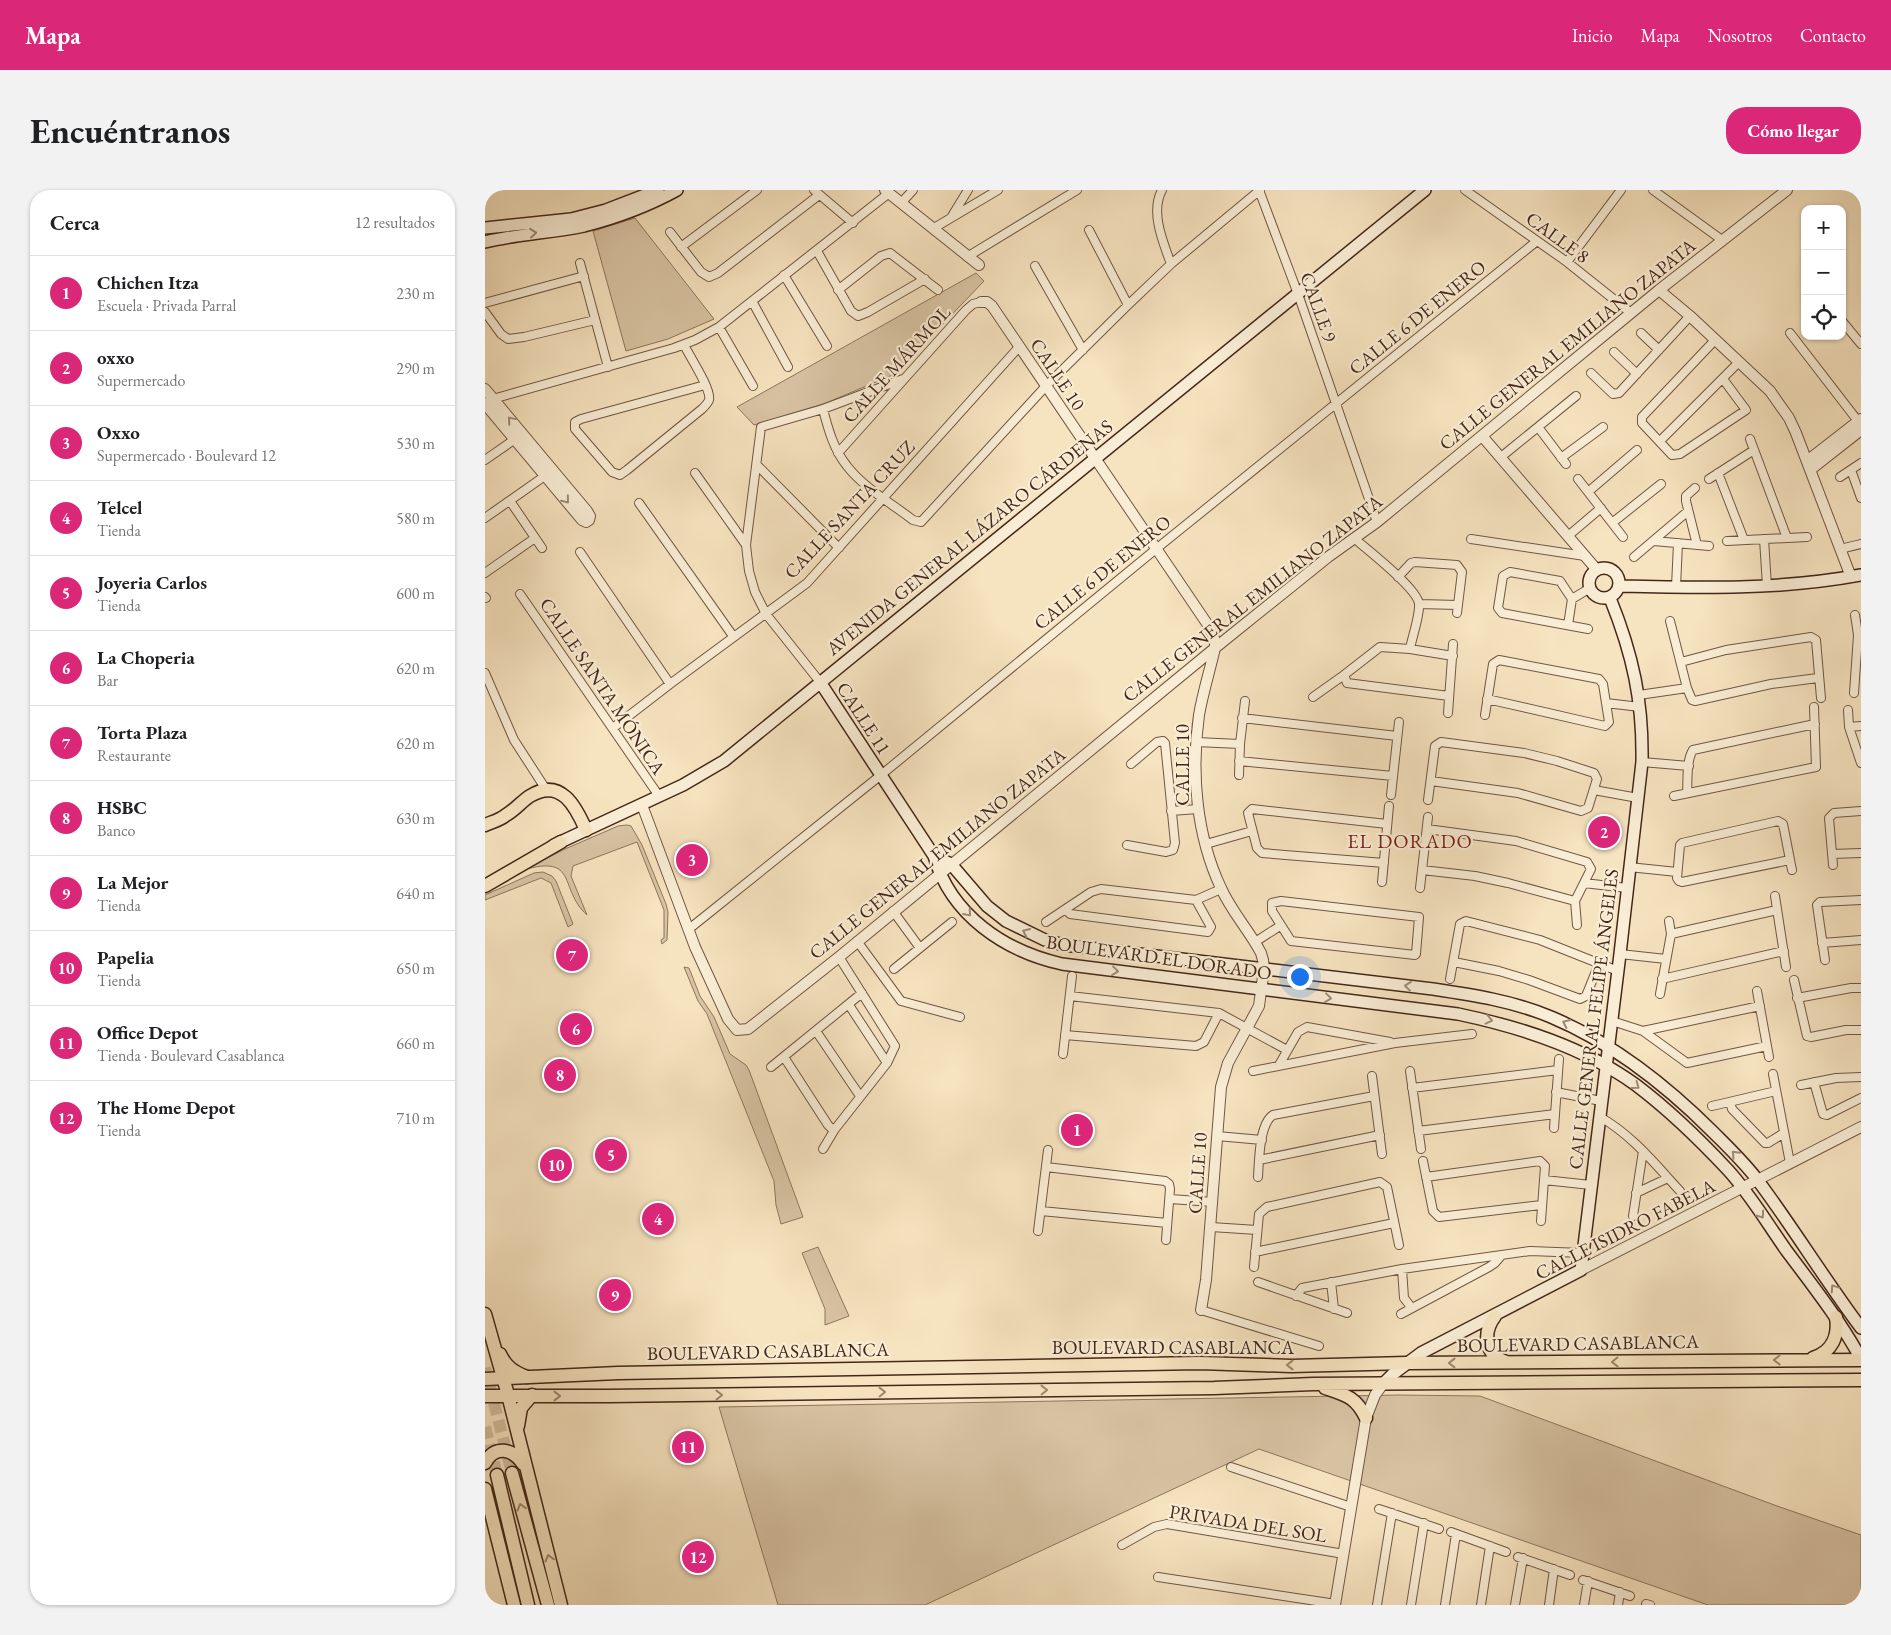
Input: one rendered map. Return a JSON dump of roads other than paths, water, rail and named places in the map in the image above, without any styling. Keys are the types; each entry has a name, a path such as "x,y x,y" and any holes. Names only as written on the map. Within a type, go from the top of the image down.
{"main road":[{"path":"485,228 571,219 606,210 658,190"},
{"path":"485,242 584,226 628,213 677,190"},
{"name":"AVENIDA GENERAL LÁZARO CÁRDENAS","path":"485,879 642,805 705,773 724,760 1094,457 1425,190"},
{"path":"1601,568 1611,569 1618,576 1620,586 1615,595 1610,598 1600,598 1592,593 1589,588 1590,578 1601,568"},
{"path":"1620,586 1767,586 1856,576"},
{"name":"CALLE GENERAL FELIPE ÁNGELES","path":"1581,1270 1618,971 1641,762 1640,701 1628,646 1610,598"},
{"name":"CALLE 11","path":"820,682 934,856 939,874"},
{"path":"485,825 506,816 531,796 547,791 563,794 568,798 579,814 586,830"},
{"path":"485,886 561,842"},
{"path":"934,856 951,864"},
{"name":"BOULEVARD EL DORADO","path":"951,864 987,906 1006,921 1045,940 1064,945 1433,989 1497,1000 1549,1016 1609,1046 1671,1091 1734,1152 1758,1180 1861,1328"},
{"name":"BOULEVARD EL DORADO","path":"939,874 967,913 982,928 1019,950 1040,959 1062,964 1439,1011 1476,1018 1503,1024 1542,1037 1606,1067 1636,1085 1671,1115 1729,1171 1836,1317 1861,1360"},
{"name":"CALLE ISIDRO FABELA","path":"1383,1384 1421,1353 1581,1270"},
{"path":"485,1314 508,1395 561,1605"},
{"path":"1495,1316 1489,1323 1486,1340 1494,1355 1509,1363"},
{"path":"1806,1360 1824,1353 1831,1346 1836,1337 1836,1317"},
{"path":"493,1342 508,1367 527,1377"},
{"name":"BOULEVARD CASABLANCA","path":"485,1379 612,1373 1181,1363 1291,1366 1407,1363 1861,1360"},
{"name":"BOULEVARD CASABLANCA","path":"485,1396 1194,1388 1313,1384 1861,1380"},
{"path":"1313,1384 1347,1395 1362,1409 1366,1418"},
{"path":"518,1438 518,1417 524,1402 532,1396"},
{"path":"485,1463 491,1456 504,1451 513,1452 525,1468"},
{"path":"512,1473 548,1605"},
{"path":"497,1475 528,1605"},
{"path":"485,1489 514,1605"}],"street":[{"path":"681,247 757,190"},
{"path":"902,202 913,190"},
{"path":"951,218 968,190"},
{"path":"934,228 998,190"},
{"path":"967,256 1077,190"},
{"path":"1162,190 1159,197 1158,213 1160,228 1171,264"},
{"path":"903,379 823,409 829,431 846,465 858,478 884,498 913,520 921,522 1046,386 1128,305 1171,264 1259,190"},
{"name":"CALLE 9","path":"1259,190 1298,294 1377,522"},
{"name":"CALLE 8","path":"1465,190 1567,262 1631,313"},
{"path":"1567,262 1621,190"},
{"path":"1653,190 1722,240"},
{"name":"CALLE GENERAL EMILIANO ZAPATA","path":"689,930 727,1019 737,1030 753,1026 1215,648 1328,557 1377,522 1659,290 1787,190"},
{"path":"488,401 684,345 719,327 853,223 887,191 979,265"},
{"path":"670,232 701,272 708,277 712,276 816,192 853,223"},
{"path":"1089,230 1128,305"},
{"name":"CALLE 6 DE ENERO","path":"689,930 1537,241"},
{"path":"817,251 851,311 858,316 865,314 925,279"},
{"path":"839,290 888,253 896,256 938,290"},
{"path":"580,263 608,367"},
{"path":"1035,266 1083,350"},
{"path":"784,275 827,346"},
{"path":"485,303 584,276"},
{"path":"1659,290 1690,316 1770,391 1781,404 1809,465 1840,549 1856,576"},
{"path":"752,301 788,367"},
{"name":"CALLE 10","path":"981,302 987,302 992,306 1210,628 1215,641 1215,648 1199,713 1196,742 1198,809 1214,873 1221,889 1255,942 1263,960 1264,969 1259,1006 1223,1076 1211,1227 1201,1310"},
{"name":"CALLE MÁRMOL","path":"839,453 966,310 973,304 981,302"},
{"path":"485,312 501,334 508,339 595,320"},
{"path":"1591,374 1616,395 1690,316"},
{"path":"1846,325 1861,344"},
{"path":"719,327 753,386"},
{"path":"1641,333 1659,350"},
{"path":"1790,333 1860,424 1809,465"},
{"path":"1715,340 1642,417 1642,423 1673,454 1681,454 1746,410 1723,379"},
{"path":"684,345 705,385 710,398 702,409 619,475 609,470 574,426 576,421 585,418 705,385"},
{"name":"CALLE SANTA CRUZ","path":"613,728 733,636 807,583 1019,347"},
{"path":"1614,352 1637,374"},
{"path":"1660,441 1738,363"},
{"path":"485,389 488,401 550,473 589,513 589,520 586,522 582,520 550,473"},
{"path":"1501,457 1576,396"},
{"name":"CALLE 11","path":"820,682 766,614 755,592 745,545 761,427 823,409"},
{"path":"1538,427 1563,461 1603,427"},
{"path":"485,460 519,436"},
{"path":"1482,436 1597,570"},
{"path":"1750,439 1787,538"},
{"path":"1588,492 1637,450"},
{"path":"1709,479 1754,450"},
{"path":"1840,477 1861,463"},
{"path":"757,465 839,548"},
{"path":"1851,470 1861,498"},
{"path":"485,518 550,473"},
{"path":"695,473 745,545"},
{"path":"1718,473 1744,540"},
{"path":"1578,479 1623,537"},
{"path":"1612,523 1661,484"},
{"path":"1695,488 1686,496 1687,512 1697,545"},
{"path":"510,501 542,548"},
{"path":"639,503 733,636"},
{"path":"1568,536 1601,508"},
{"path":"1634,557 1687,512"},
{"path":"1727,541 1807,536"},
{"path":"485,573 535,538"},
{"path":"1355,539 1414,592 1419,604 1410,649"},
{"path":"1471,539 1585,556"},
{"path":"1764,539 1767,586"},
{"path":"1654,541 1709,546"},
{"path":"1676,587 1678,544"},
{"path":"1840,549 1861,544"},
{"path":"580,552 670,684"},
{"path":"1398,577 1411,563 1415,562 1457,565 1462,572 1457,609 1419,604"},
{"path":"1568,625 1572,599 1560,581 1510,572 1503,576 1498,608 1502,614 1588,629"},
{"path":"1572,599 1589,588"},
{"name":"CALLE SANTA MÓNICA","path":"520,594 659,796"},
{"path":"1854,693 1858,676 1859,635 1855,615"},
{"path":"1670,622 1687,688 1690,697 1695,701 1771,684 1818,678"},
{"path":"1681,662 1726,650 1811,637 1816,640 1821,698"},
{"path":"1448,713 1453,644"},
{"path":"1313,697 1379,647 1410,649 1453,656"},
{"path":"1485,716 1487,699 1493,664 1499,660 1599,679 1603,684 1609,722 1605,726 1487,699"},
{"path":"485,673 514,740 547,791"},
{"path":"1344,675 1347,683 1449,696"},
{"path":"1606,703 1640,701 1687,688"},
{"path":"1239,775 1242,718 1245,701"},
{"path":"1674,796 1814,768 1817,764 1814,707"},
{"path":"1848,710 1849,727 1861,763"},
{"path":"1242,718 1397,736"},
{"path":"1391,795 1399,722"},
{"path":"1687,793 1691,753 1697,748 1815,724"},
{"path":"1849,727 1861,726"},
{"path":"1127,845 1166,852 1173,850 1175,843 1166,747 1163,741 1157,742 1131,764"},
{"path":"1196,742 1240,744"},
{"path":"1428,800 1435,746 1441,742 1524,753 1557,760 1594,773 1597,779 1588,808 1581,811 1518,794 1431,781"},
{"path":"1239,761 1393,776"},
{"path":"1641,762 1689,766"},
{"path":"1594,790 1637,798"},
{"path":"642,805 689,930"},
{"path":"1382,882 1389,806"},
{"path":"1171,811 1198,809"},
{"path":"1384,863 1262,853 1257,848 1248,813 1252,809 1387,824"},
{"path":"1833,866 1829,818 1831,815 1861,810"},
{"path":"1419,888 1428,817"},
{"path":"1790,860 1682,882 1679,881 1677,872 1681,845 1685,841 1778,821 1783,824 1792,870"},
{"path":"1427,829 1516,841 1587,862 1591,869 1575,901 1577,925"},
{"path":"1206,844 1252,831"},
{"path":"1832,854 1861,853"},
{"path":"1629,867 1677,872"},
{"path":"1422,870 1508,882 1575,901"},
{"path":"1584,883 1627,888"},
{"path":"1046,922 1091,892 1101,889 1196,900 1221,889"},
{"path":"1775,896 1786,967"},
{"path":"1066,910 1070,914 1209,932 1211,927 1196,900"},
{"path":"1825,960 1817,905 1820,902 1861,900"},
{"path":"1281,901 1419,917 1420,920 1417,954 1415,955 1295,943 1288,939 1280,926 1271,907 1272,904 1281,901"},
{"path":"1671,934 1777,910"},
{"path":"893,911 921,948"},
{"path":"1661,994 1671,934 1669,920"},
{"path":"1450,979 1460,924 1465,921 1540,940 1618,971"},
{"path":"894,969 952,922"},
{"path":"1255,942 1280,926"},
{"path":"1822,942 1861,940"},
{"path":"857,941 901,1001 961,1017"},
{"path":"1662,979 1784,950"},
{"path":"1620,954 1666,959"},
{"path":"823,1148 835,1129 887,1063 894,1051 894,1043 839,957"},
{"path":"1454,962 1499,971 1580,999 1586,996 1599,964"},
{"path":"1063,1054 1072,976"},
{"path":"1794,980 1807,1036 1811,1037 1846,1030 1861,1030"},
{"path":"1797,998 1851,988 1861,988"},
{"path":"1757,991 1769,1057"},
{"path":"771,1067 862,994"},
{"path":"1070,996 1219,1014 1287,1050"},
{"path":"849,1005 887,1063"},
{"path":"1643,1031 1760,1006"},
{"path":"1065,1035 1196,1046 1204,1042 1219,1014"},
{"path":"1612,1021 1643,1031 1687,1063 1767,1046"},
{"path":"1279,1065 1298,1032 1307,1027 1395,1043"},
{"path":"816,1031 860,1096"},
{"path":"1253,1071 1395,1043 1472,1034"},
{"path":"784,1056 828,1125 835,1129"},
{"path":"1554,1128 1559,1060"},
{"path":"1412,1088 1558,1070"},
{"path":"1410,1071 1421,1149"},
{"path":"1773,1074 1789,1163"},
{"path":"1372,1076 1383,1154"},
{"path":"1801,1085 1861,1077"},
{"path":"1814,1082 1823,1114 1827,1114 1861,1098"},
{"path":"1712,1106 1776,1091"},
{"path":"1557,1092 1601,1102"},
{"path":"1258,1177 1265,1122 1273,1115 1374,1096"},
{"path":"1730,1102 1732,1109 1765,1143 1784,1133"},
{"path":"1419,1131 1555,1114"},
{"path":"1600,1117 1626,1134 1681,1191"},
{"name":"CALLE ISIDRO FABELA","path":"1581,1270 1861,1127"},
{"path":"1259,1160 1380,1135"},
{"path":"1217,1136 1262,1140"},
{"path":"1038,1231 1048,1150"},
{"path":"1633,1216 1643,1152"},
{"path":"1423,1161 1433,1211 1439,1217 1541,1205"},
{"path":"1426,1177 1540,1161 1545,1166 1541,1222"},
{"path":"1046,1167 1165,1181 1170,1189 1166,1240"},
{"path":"1637,1193 1669,1178"},
{"path":"1544,1180 1591,1185"},
{"path":"1254,1267 1259,1214 1267,1207 1380,1182 1387,1187 1399,1245"},
{"path":"1170,1198 1213,1202"},
{"path":"1041,1211 1167,1223"},
{"path":"1255,1252 1394,1223"},
{"path":"1211,1227 1257,1230"},
{"path":"1296,1296 1302,1288 1402,1269 1530,1251 1583,1253"},
{"path":"1401,1314 1411,1307 1489,1268 1501,1256"},
{"path":"1402,1269 1404,1298 1411,1307"},
{"path":"1257,1282 1347,1313"},
{"path":"1331,1282 1334,1309"},
{"path":"1201,1310 1319,1346"},
{"path":"1158,1577 1336,1605 1366,1418 1375,1395 1383,1384"},
{"path":"1231,1467 1351,1507"},
{"path":"1379,1509 1439,1528"},
{"path":"1377,1605 1392,1513"},
{"name":"PRIVADA DEL SOL","path":"1122,1545 1154,1528 1167,1524 1344,1554"},
{"path":"1411,1605 1424,1524"},
{"path":"1445,1605 1453,1533 1506,1552"},
{"path":"1481,1605 1490,1546"},
{"path":"1515,1605 1520,1557 1570,1575"},
{"path":"1549,1605 1554,1570"},
{"path":"1584,1605 1585,1581 1630,1596"},
{"path":"1617,1605 1619,1592"}],"tunnel":[{"path":"485,1368 512,1473"},
{"path":"485,1427 497,1475"}],"place":[{"name":"oxxo","path":"1604,832"},
{"name":"Oxxo","path":"692,860"},
{"name":"Torta Plaza","path":"572,955"},
{"name":"La Choperia","path":"576,1029"},
{"name":"HSBC","path":"560,1075"},
{"name":"Chichen Itza","path":"1077,1130"},
{"name":"Joyeria Carlos","path":"611,1155"},
{"name":"Papelia","path":"556,1165"},
{"name":"Telcel","path":"658,1219"},
{"name":"La Mejor","path":"615,1295"},
{"name":"Office Depot","path":"688,1447"},
{"name":"The Home Depot","path":"698,1557"}],"district":[{"name":"EL DORADO","path":"1410,841"}]}
